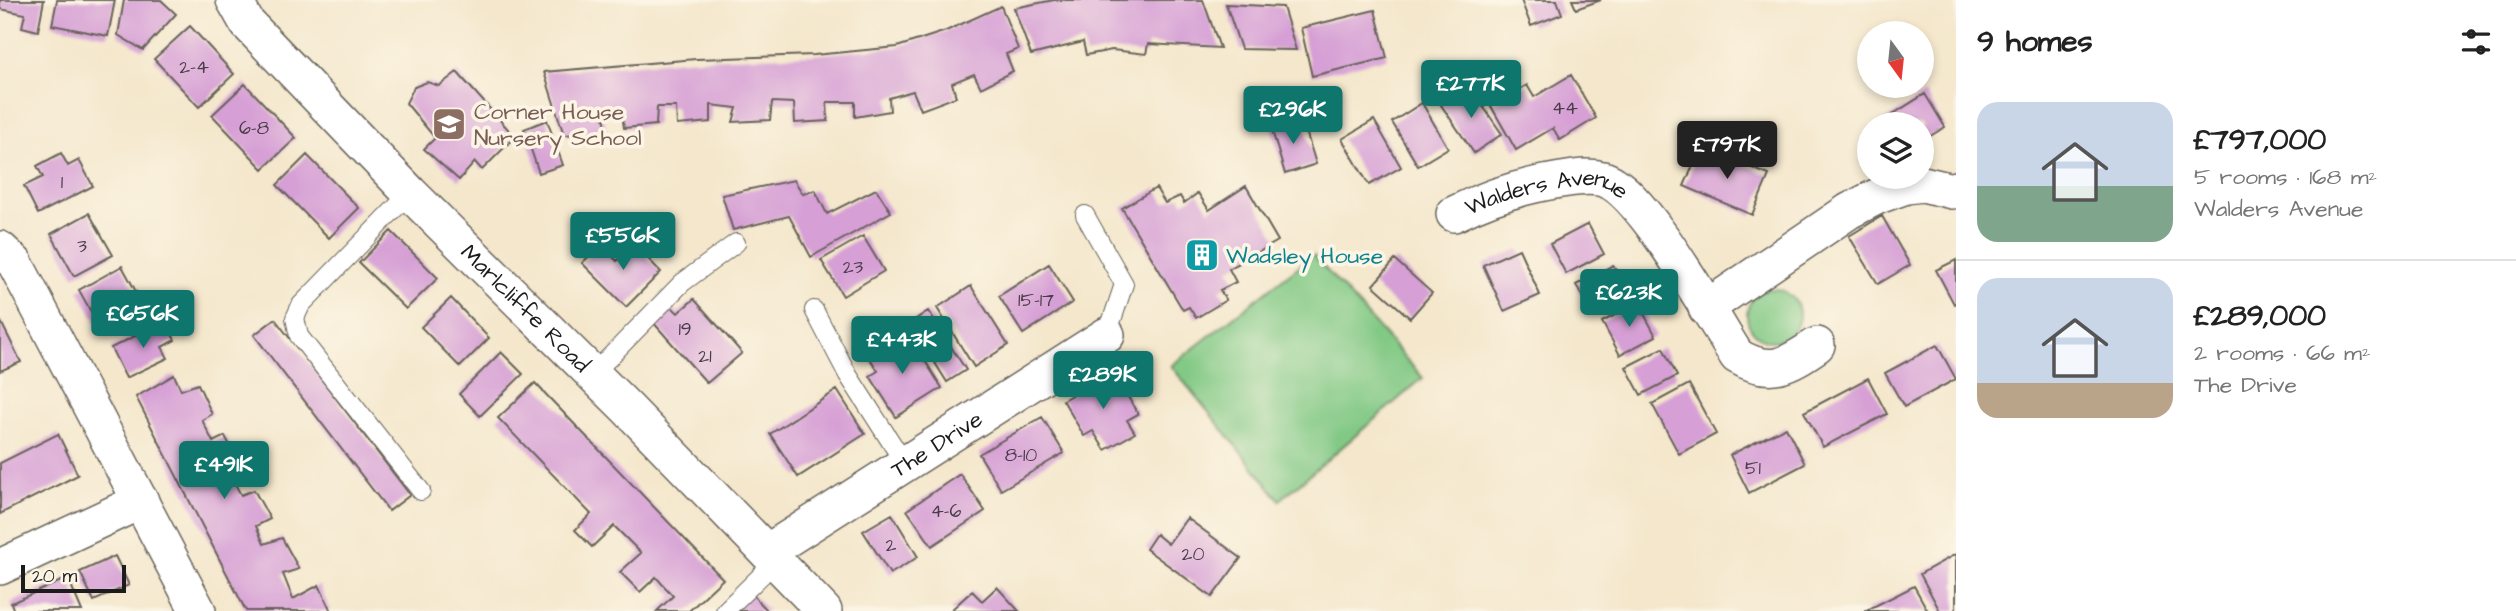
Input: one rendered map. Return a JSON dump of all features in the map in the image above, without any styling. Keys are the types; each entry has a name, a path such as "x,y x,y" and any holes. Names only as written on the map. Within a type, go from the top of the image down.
{"street":[{"name":"Marlcliffe Road","path":"234,0 247,23 411,193 593,374 824,611"},
{"name":"Walders Avenue","path":"1454,215 1485,198 1526,185 1584,177 1605,179 1620,187 1652,222 1737,356 1754,366 1773,367 1795,360 1817,345"},
{"path":"1706,308 1849,211 1878,196 1906,186 1923,184 1952,191 1956,189"},
{"path":"1,249 15,263 198,611"},
{"name":"The Drive","path":"771,557 905,464 1107,335"},
{"path":"0,567 141,501"}],"lane":[{"path":"411,193 301,305 295,318 299,336 421,491"},
{"path":"1085,215 1124,284 1107,335"},
{"path":"593,374 682,283 736,243"},
{"path":"814,310 848,375 905,464"},
{"path":"725,611 771,557"}],"green space":[{"path":"1313,255 1423,378 1280,500 1171,366"},
{"path":"1773,289 1783,291 1791,297 1797,305 1797,325 1791,333 1783,339 1773,341 1763,339 1755,333 1749,325 1747,315 1749,305 1755,297 1763,291"}],"building":[{"path":"0,0 44,0 38,31 22,27 25,14 0,9"},
{"path":"57,0 115,0 108,36 52,25"},
{"path":"124,0 161,0 176,14 143,50 118,35"},
{"path":"1054,0 1203,0 1220,48 1148,44 1146,54 1112,50 1086,55 1083,42 1031,55 1014,8"},
{"path":"1521,0 1557,0 1562,14 1531,26"},
{"path":"1572,0 1601,0 1576,9"},
{"path":"1226,4 1283,7 1296,50 1241,49"},
{"path":"1001,6 1018,49 1006,54 1013,71 981,88 974,74 952,83 956,97 921,110 913,91 889,98 890,111 855,117 855,102 827,102 828,121 795,123 794,103 772,102 770,120 733,122 737,108 711,105 711,122 677,125 676,107 657,107 656,125 624,128 622,113 604,116 607,132 564,135 544,72 696,59 814,55 897,47 946,31"},
{"path":"1375,10 1387,58 1312,76 1301,28"},
{"path":"190,26 234,74 199,107 154,59"},
{"path":"457,72 515,137 482,170 475,162 459,180 424,149 435,138 406,103 414,87 427,82 439,86"},
{"path":"1571,75 1596,118 1560,140 1553,128 1516,150 1491,106 1527,85 1534,97"},
{"path":"245,84 296,138 263,169 212,115"},
{"path":"1469,86 1502,134 1474,153 1441,105"},
{"path":"1919,98 1927,98 1945,127 1934,134 1934,112 1896,112"},
{"path":"1422,103 1448,148 1418,166 1392,122"},
{"path":"1302,118 1316,164 1285,174 1271,127"},
{"path":"547,120 563,165 539,173 524,129"},
{"path":"1374,120 1401,167 1369,185 1342,139"},
{"path":"1701,147 1769,175 1752,215 1684,186"},
{"path":"61,153 68,166 79,160 93,186 38,214 24,186 43,177 37,166"},
{"path":"307,155 359,208 329,238 277,185"},
{"path":"794,180 803,194 815,190 827,214 876,189 891,212 811,257 789,216 733,230 722,195"},
{"name":"Wadsley House","path":"1246,186 1278,241 1229,269 1236,282 1220,290 1226,300 1196,318 1189,307 1183,310 1122,208 1156,188 1165,203 1180,196 1184,203 1198,193 1209,210"},
{"path":"89,213 113,255 74,276 51,234"},
{"path":"1882,216 1910,265 1878,284 1849,236"},
{"path":"1588,224 1604,254 1566,274 1550,244"},
{"path":"391,231 438,278 406,309 359,263"},
{"path":"863,236 884,271 843,296 821,260"},
{"path":"634,244 661,272 626,307 582,263 601,245 617,261"},
{"path":"1519,249 1540,295 1504,311 1483,265"},
{"path":"1395,260 1432,293 1410,318 1373,285"},
{"path":"1956,260 1956,303 1954,304 1936,270"},
{"path":"1049,264 1073,302 1023,334 999,296"},
{"path":"1613,265 1629,294 1592,314 1576,285"},
{"path":"122,266 145,308 102,332 79,290"},
{"path":"971,286 1008,345 974,367 937,308"},
{"path":"451,298 489,338 460,367 421,327"},
{"path":"694,299 742,353 707,383 652,321 670,305 678,313"},
{"path":"1638,303 1656,336 1620,355 1602,322"},
{"path":"928,311 966,370 947,382 910,323"},
{"path":"275,319 410,495 389,511 254,335"},
{"path":"0,320 21,362 0,371"},
{"path":"165,321 175,340 162,347 168,358 126,378 111,348"},
{"path":"898,335 907,350 915,345 942,388 896,417 870,376 878,371 867,354"},
{"path":"1937,345 1956,379 1904,407 1885,373"},
{"path":"1663,348 1677,376 1641,395 1626,367"},
{"path":"501,352 523,374 480,416 459,394"},
{"path":"1113,371 1138,414 1127,420 1135,433 1105,450 1093,431 1084,436 1063,400"},
{"path":"174,375 181,390 198,384 212,414 202,420 213,442 225,436 243,470 230,475 241,495 254,490 270,519 256,526 264,544 282,538 299,569 283,574 293,599 319,585 331,611 246,611 136,397"},
{"path":"1868,378 1887,414 1823,447 1804,412"},
{"path":"535,383 723,579 689,611 657,611 673,596 656,577 640,592 620,572 641,553 614,526 592,547 575,530 591,514 498,418"},
{"path":"1689,384 1716,434 1679,454 1652,404"},
{"path":"837,390 865,434 798,477 770,434"},
{"path":"1042,417 1064,453 1001,490 979,454"},
{"path":"1786,427 1805,464 1749,493 1730,455"},
{"path":"58,434 78,475 0,514 0,463"},
{"path":"960,474 985,511 932,546 907,510"},
{"path":"892,514 918,557 890,574 863,531"},
{"path":"1187,518 1241,558 1212,597 1146,549 1156,534 1168,544"},
{"path":"1956,554 1956,611 1940,611 1920,574"},
{"path":"115,556 129,585 94,601 80,572"},
{"path":"68,578 82,611 14,611 11,603"},
{"path":"1914,586 1928,611 1865,611"},
{"path":"997,587 1019,611 950,611 972,591 982,601"},
{"path":"748,590 768,611 727,611"}],"place":[{"name":"Corner House Nursery School","path":"449,124"},
{"name":"Wadsley House","path":"1202,255"}]}
